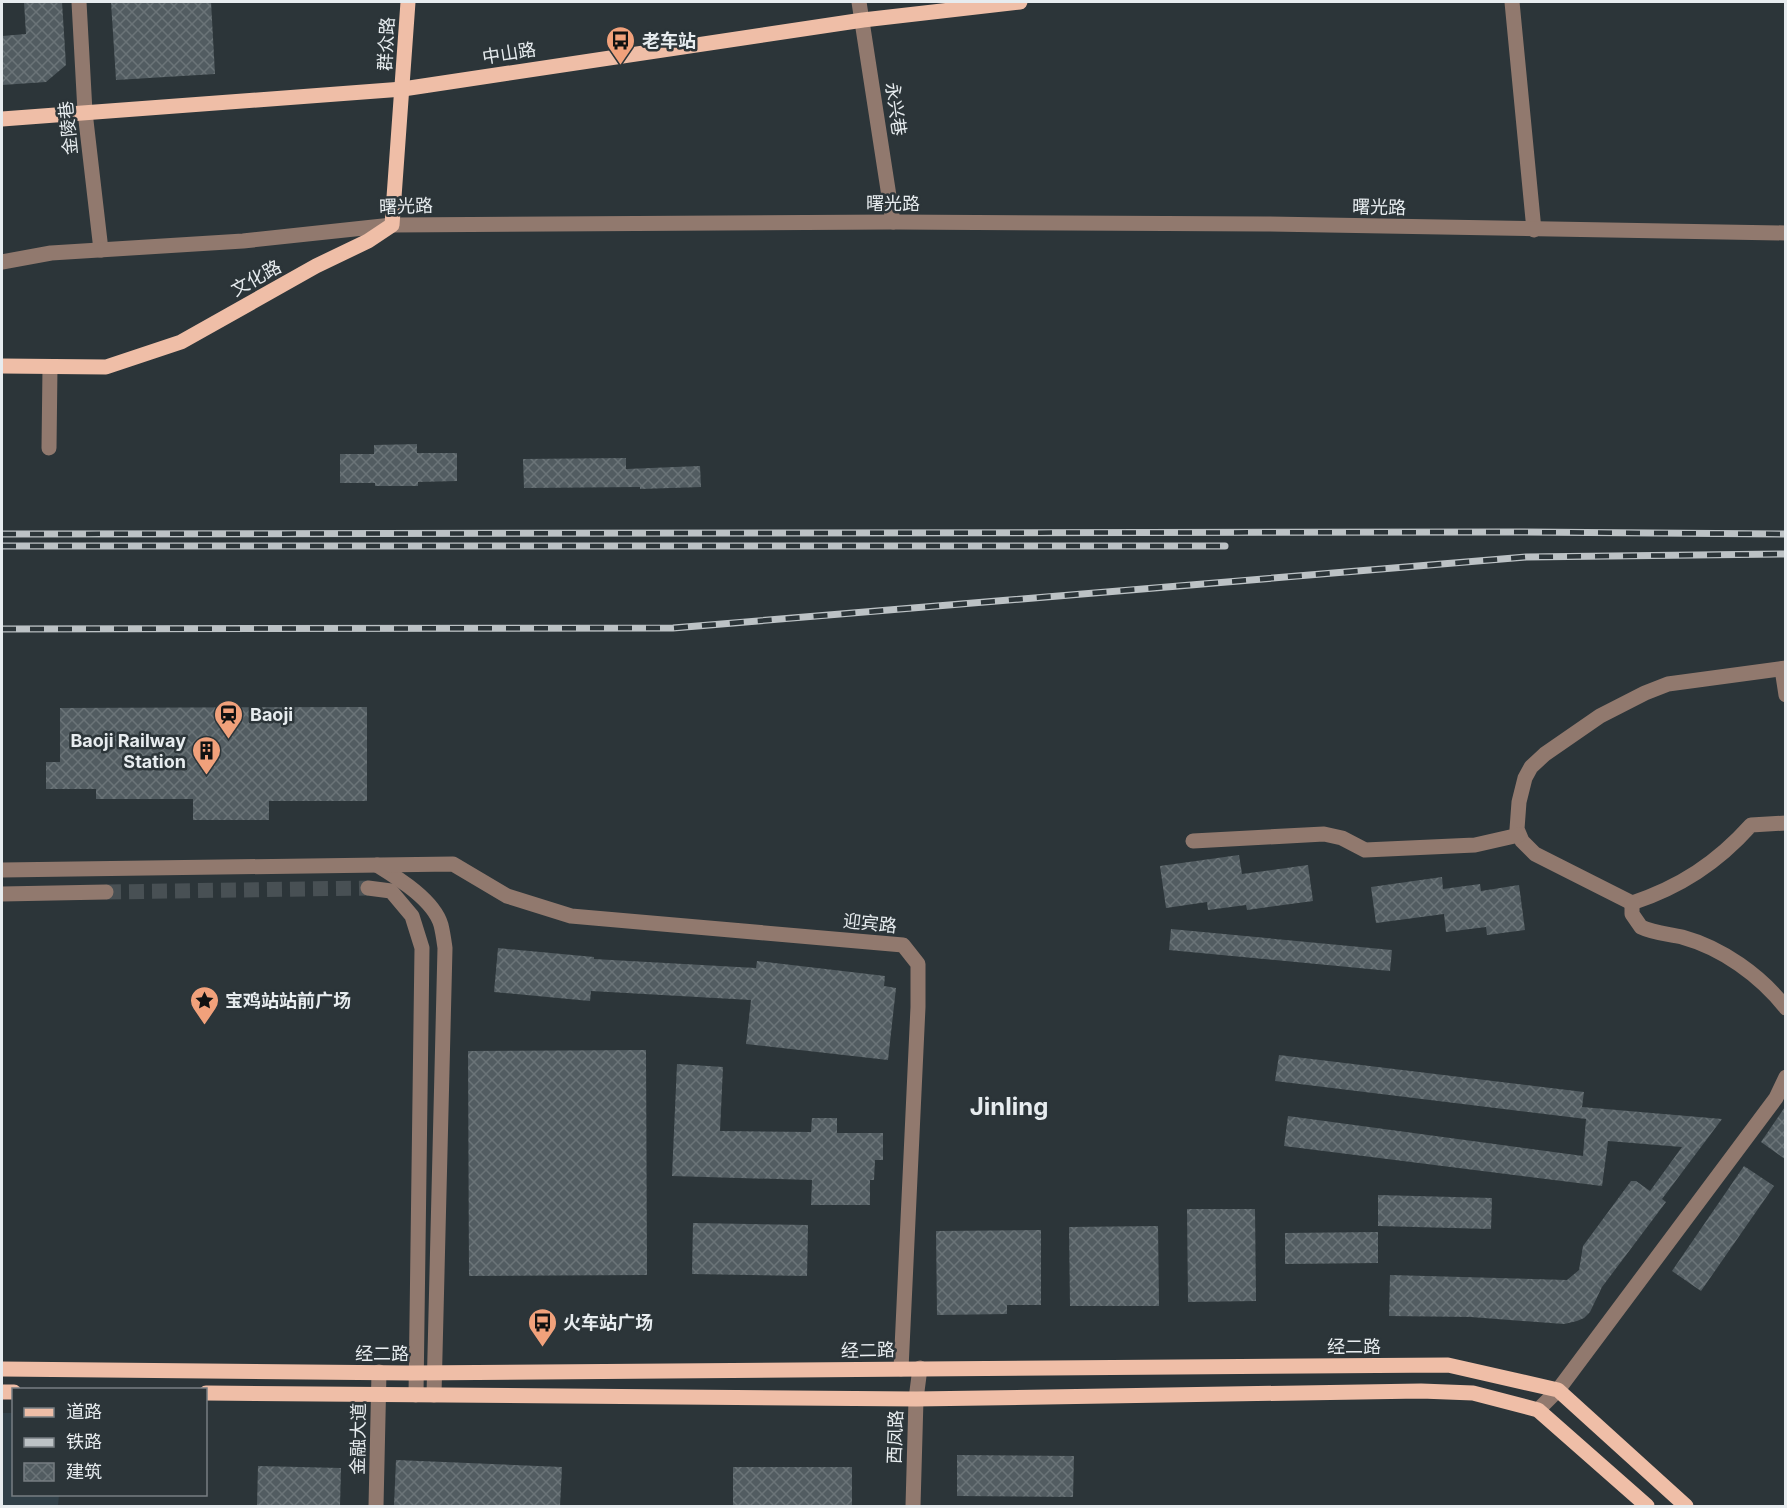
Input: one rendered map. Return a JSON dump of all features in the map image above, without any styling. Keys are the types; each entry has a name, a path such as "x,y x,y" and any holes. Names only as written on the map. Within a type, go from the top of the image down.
{"main road":[{"name":"群众路","path":"403,89 408,2"},
{"name":"中山路","path":"2,119 403,89 863,20 1020,2"},
{"path":"392,225 403,89"},
{"name":"文化路","path":"2,366 106,367 181,342 316,266 368,242 392,225"},
{"name":"经二路","path":"2,1369 417,1373 1448,1365 1558,1390 1686,1506"},
{"path":"207,1393 916,1399 1421,1390 1473,1393 1538,1410 1647,1506"}],"street":[{"name":"金陵巷","path":"79,2 85,112 101,250"},
{"name":"永兴巷","path":"859,2 893,222"},
{"path":"1512,2 1534,230"},
{"name":"曙光路","path":"2,262 51,253 243,242 392,225 893,222 1265,224 1785,233"},
{"path":"49,448 50,367"},
{"path":"1785,695 1784,668 1668,684 1622,704 1576,732 1538,760 1525,778 1519,802 1517,829 1528,848 1535,854 1632,903 1665,891 1696,874 1726,852 1751,825 1785,823"},
{"path":"1193,841 1324,834 1342,838 1365,850 1475,845 1519,835"},
{"name":"迎宾路","path":"377,865 453,864 507,896 571,916 903,945 918,964 918,1007 902,1370"},
{"path":"2,870 377,865 399,879 429,904 441,923 445,948 434,1395"},
{"path":"368,888 391,891 412,916 422,948 416,1395"},
{"path":"2,894 106,892"},
{"path":"1632,903 1632,914 1641,927 1682,937 1720,953 1753,975 1785,1008"},
{"path":"1538,1410 1558,1390 1776,1098 1785,1077"},
{"name":"西凤路","path":"913,1506 916,1399 920,1368"},
{"name":"金融大道","path":"376,1506 378,1372"}],"shaded area":[{"path":"2,1413 12,1413 12,1496 59,1496 58,1506 2,1506"}],"building":[{"path":"24,2 62,2 66,65 46,82 2,85 2,36 26,34"},
{"path":"111,2 211,2 215,74 116,80"},
{"path":"417,444 417,453 457,453 457,481 418,482 418,486 340,483 340,454 374,454 374,445"},
{"path":"626,458 626,469 700,466 701,487 524,488 523,459"},
{"name":"Baoji Railway Station","path":"367,707 367,801 269,801 269,820 193,820 193,799 96,799 96,789 46,789 46,762 60,762 60,708"},
{"path":"1239,855 1242,874 1308,865 1313,901 1247,910 1246,905 1208,910 1207,902 1166,908 1160,866"},
{"path":"1442,877 1443,889 1480,884 1481,891 1519,885 1525,930 1487,935 1486,927 1446,932 1444,914 1376,923 1371,887"},
{"path":"1171,929 1392,950 1390,971 1169,950"},
{"path":"498,948 594,957 594,959 756,968 757,961 885,976 884,986 896,988 888,1060 746,1044 751,1000 591,991 590,1001 494,992"},
{"path":"646,1050 647,1275 469,1276 468,1051"},
{"path":"1279,1055 1584,1092 1582,1107 1722,1119 1662,1199 1666,1202 1602,1287 1590,1312 1584,1318 1564,1324 1471,1317 1389,1316 1390,1275 1567,1280 1579,1270 1583,1246 1631,1181 1636,1181 1650,1191 1682,1147 1608,1141 1602,1186 1284,1146 1288,1116 1583,1156 1586,1119 1275,1081"},
{"path":"677,1064 723,1067 720,1131 811,1132 812,1118 837,1118 837,1133 883,1133 883,1160 875,1160 874,1180 870,1180 870,1205 811,1205 812,1180 672,1176"},
{"path":"1785,1107 1785,1159 1761,1142"},
{"path":"1744,1166 1774,1186 1701,1291 1672,1271"},
{"path":"1378,1195 1492,1198 1491,1229 1378,1226"},
{"path":"1187,1209 1255,1209 1256,1301 1188,1302"},
{"path":"693,1223 808,1225 807,1276 692,1274"},
{"path":"1158,1226 1159,1306 1070,1306 1069,1227"},
{"path":"1041,1230 1041,1305 1007,1305 1007,1314 937,1315 936,1231"},
{"path":"1378,1232 1378,1263 1285,1264 1285,1233"},
{"path":"957,1455 1074,1456 1073,1497 957,1496"},
{"path":"396,1460 562,1467 560,1506 394,1506"},
{"path":"258,1466 341,1468 340,1506 257,1506"},
{"path":"733,1467 852,1467 852,1506 733,1506"}],"tunnel":[{"path":"106,892 368,888"}],"railway":[{"path":"2,534 1523,532 1786,534"},
{"path":"2,546 1225,546"},
{"path":"2,629 673,628 1526,557 1786,554"}],"place":[{"name":"老车站","path":"621,66"},
{"name":"Baoji","path":"229,740"},
{"name":"Baoji Railway Station","path":"207,776"},
{"name":"宝鸡站站前广场","path":"204,1026"},
{"name":"火车站广场","path":"542,1348"}],"district":[{"name":"Jinling","path":"1009,1106"}]}
